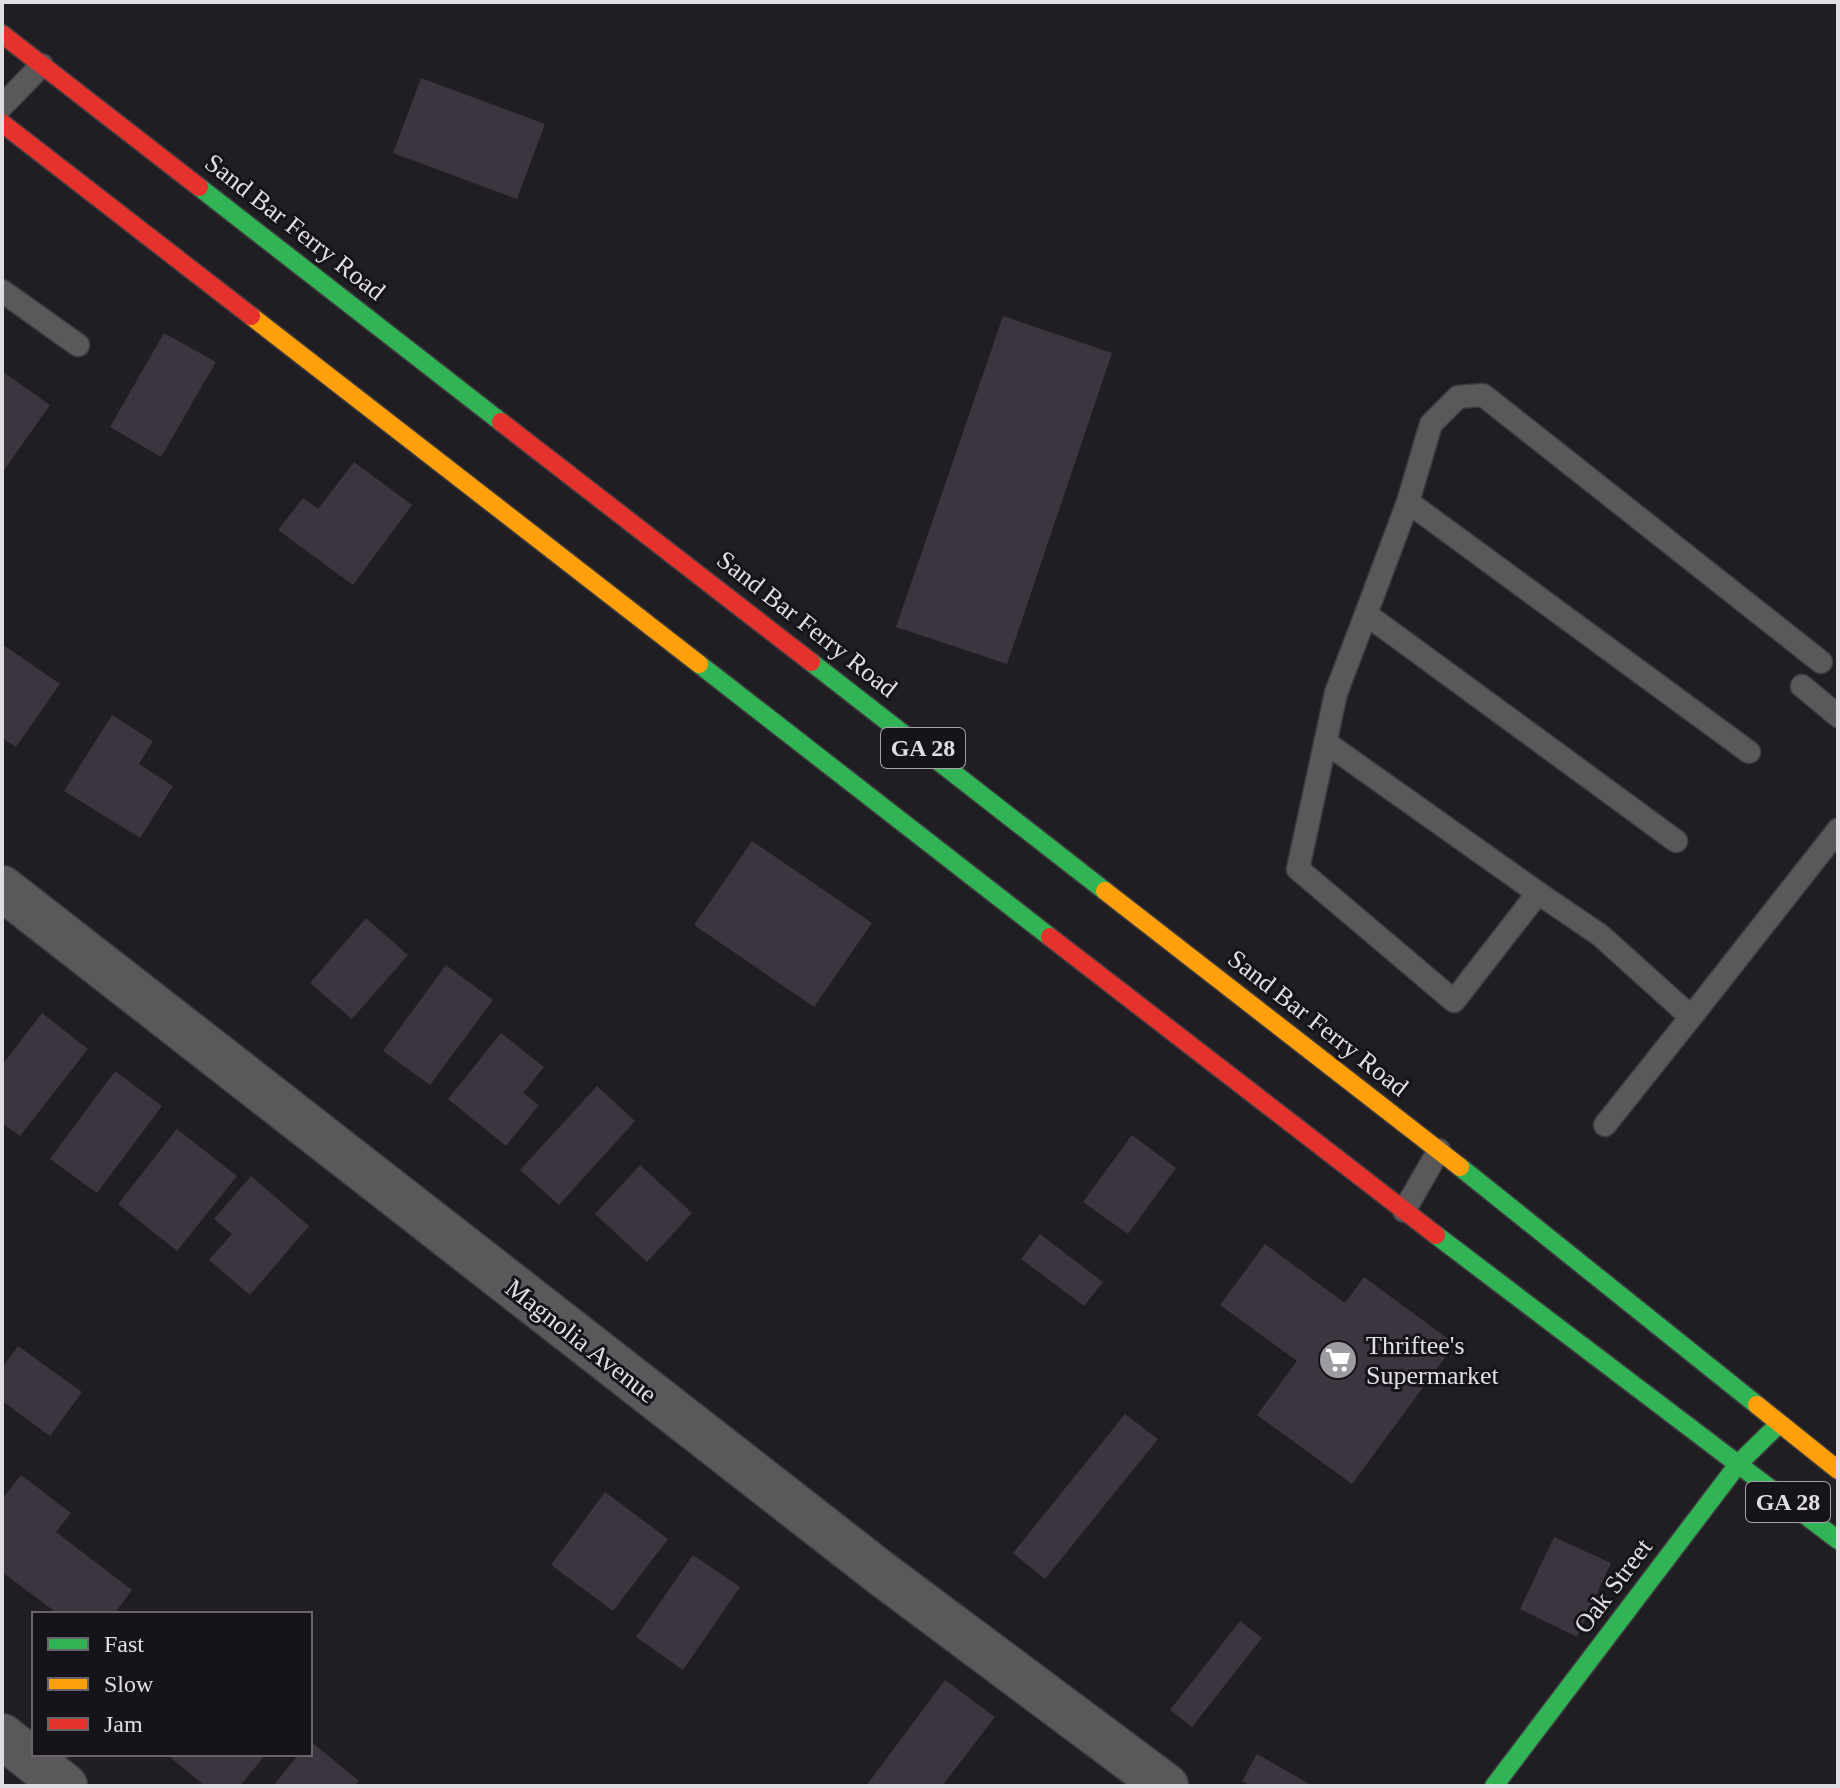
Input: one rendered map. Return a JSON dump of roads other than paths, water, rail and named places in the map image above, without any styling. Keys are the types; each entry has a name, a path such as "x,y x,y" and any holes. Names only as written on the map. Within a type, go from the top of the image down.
{"main road":[{"name":"Sand Bar Ferry Road","path":"2,34 1439,1150 1838,1470"},
{"name":"GA 28","path":"2,123 1404,1211 1838,1540"},
{"name":"Oak Street","path":"1494,1786 1739,1463 1779,1424"}],"street":[{"name":"Magnolia Avenue","path":"2,888 882,1574 1166,1786"},
{"path":"2,1736 65,1786"}],"lane":[{"path":"2,106 42,65"},
{"path":"2,291 78,345"},
{"path":"1538,893 1454,1001 1298,869 1336,693 1408,502 1431,424 1458,397 1483,395 1821,662"},
{"path":"1408,502 1749,752"},
{"path":"1366,614 1676,841"},
{"path":"1802,686 1838,716"},
{"path":"1325,742 1600,935 1691,1017"},
{"path":"1605,1125 1838,830"},
{"path":"1404,1211 1439,1150"}],"place":[{"name":"Thriftee's Supermarket","path":"1338,1360"}]}
